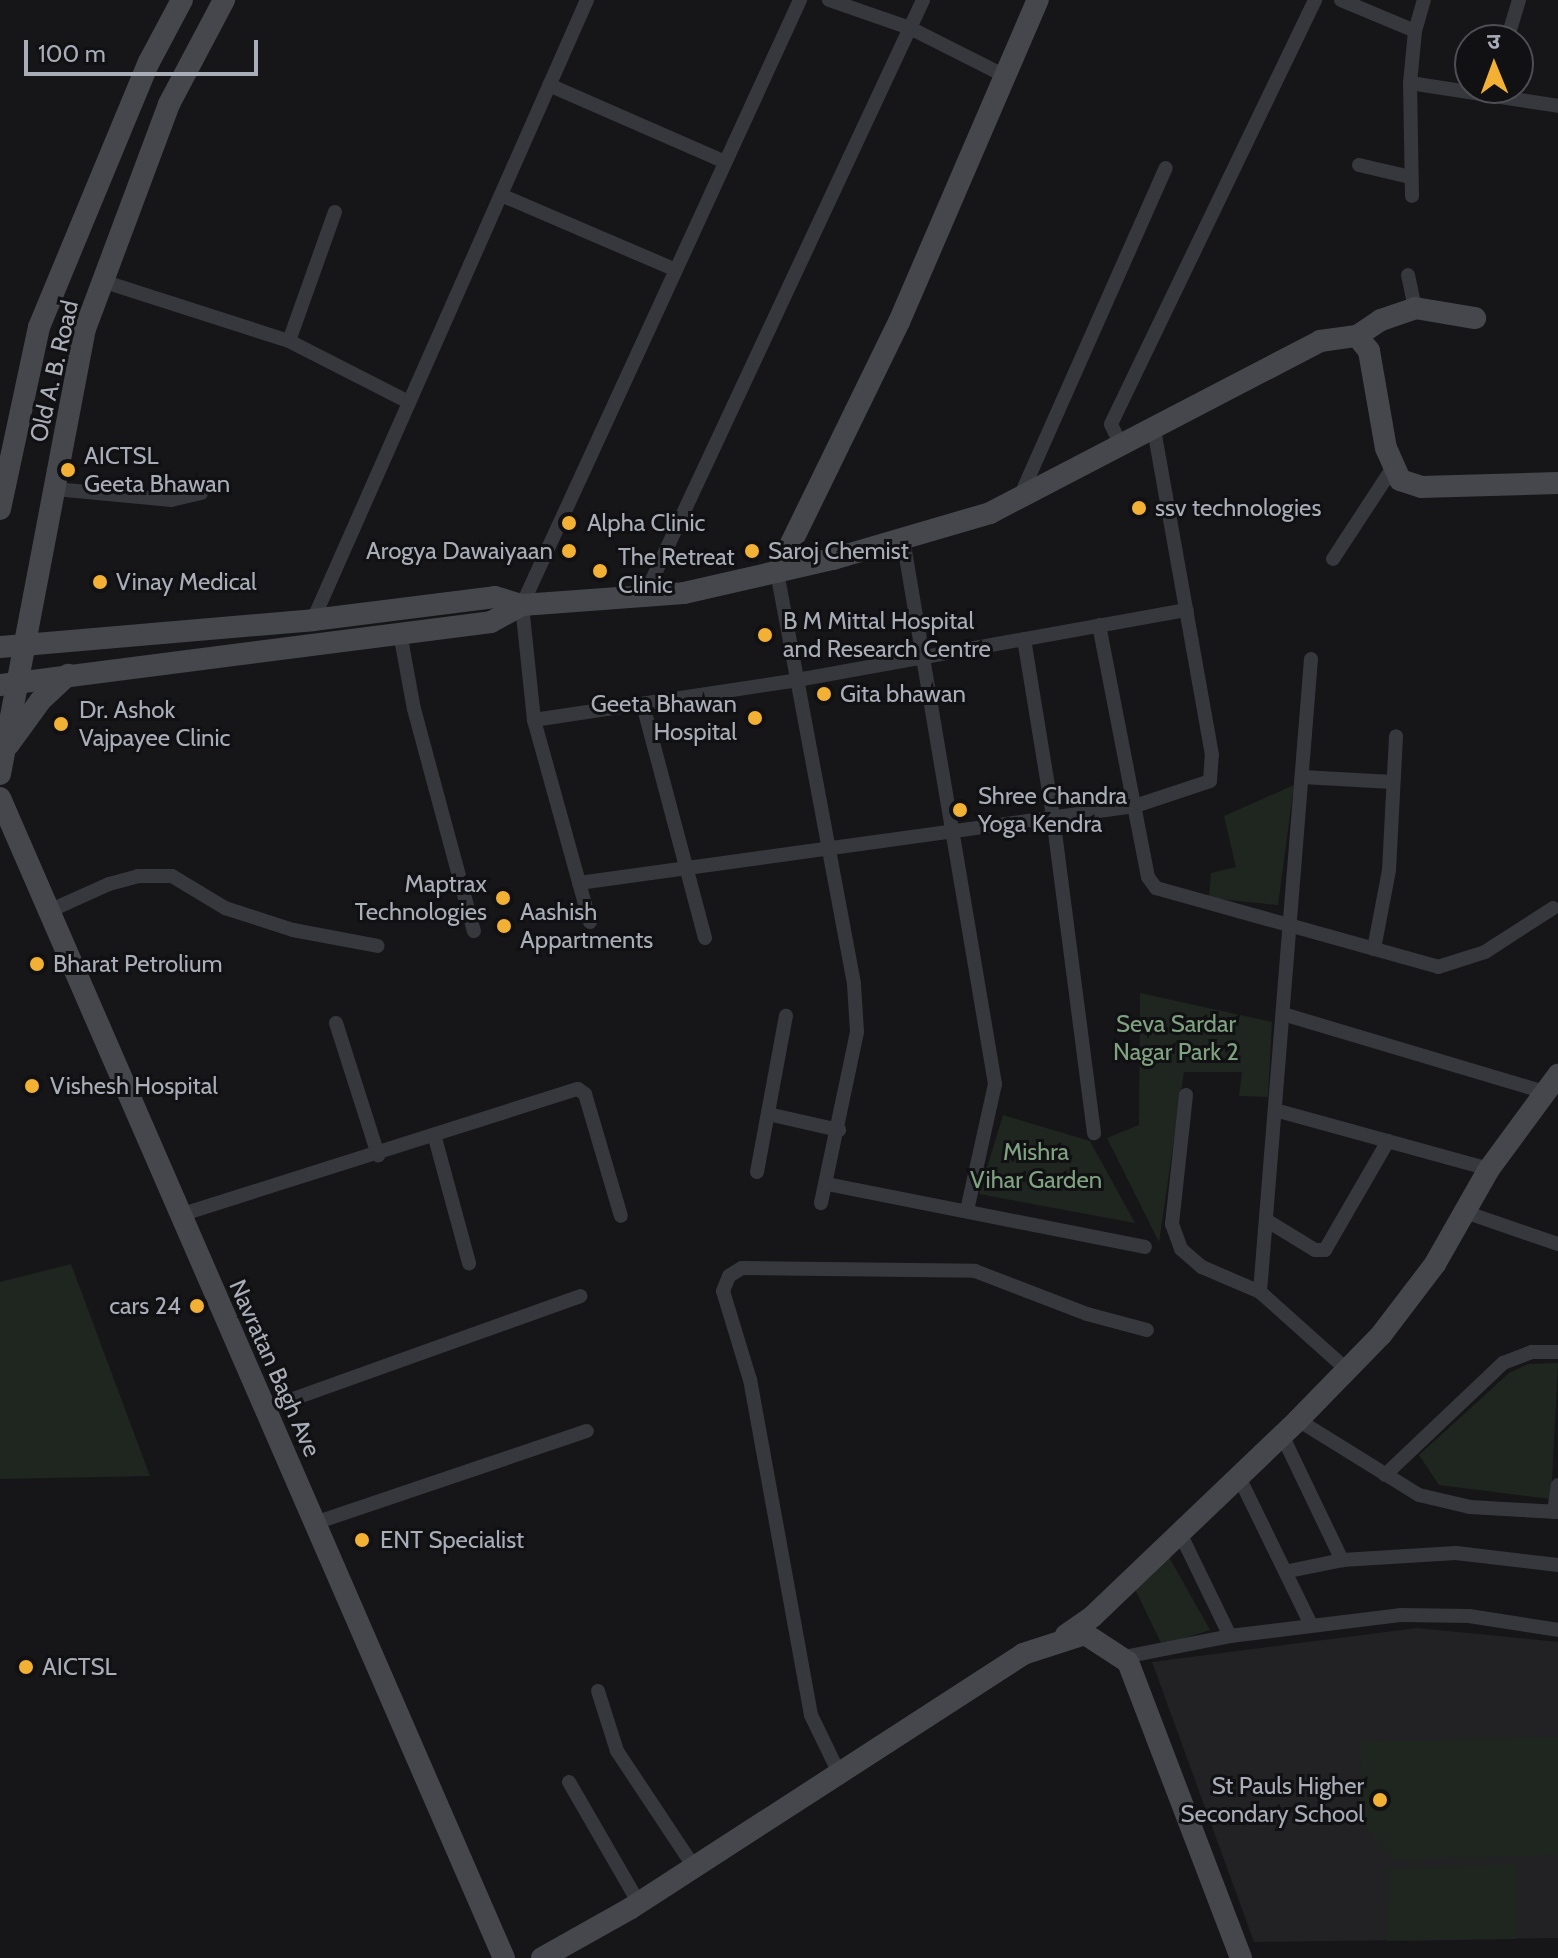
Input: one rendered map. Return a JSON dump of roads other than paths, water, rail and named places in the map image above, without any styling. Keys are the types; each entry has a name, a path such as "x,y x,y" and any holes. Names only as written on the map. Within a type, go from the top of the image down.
{"street":[{"name":"Old A. B. Road","path":"0,509 39,327 149,62 182,0"},
{"name":"Old A. B. Road","path":"0,774 5,750 9,684 24,646 85,329 169,104 224,0"},
{"path":"313,620 407,401 587,0"},
{"path":"590,922 534,720 522,605 800,0"},
{"path":"829,0 910,28 1005,76"},
{"path":"644,597 923,0"},
{"path":"821,1203 839,1130 857,1032 854,984 825,849 777,572 899,322 1038,0"},
{"path":"1122,447 1111,424 1315,0"},
{"path":"1341,0 1415,31"},
{"path":"1412,196 1410,83 1415,31 1424,0"},
{"path":"1512,24 1519,0"},
{"path":"1410,83 1454,88"},
{"path":"549,85 725,162"},
{"path":"1534,101 1558,106"},
{"path":"1359,165 1410,177"},
{"path":"1019,499 1166,168"},
{"path":"501,195 676,270"},
{"path":"289,341 335,212"},
{"path":"1408,275 1415,308"},
{"path":"102,281 289,341 407,401"},
{"path":"0,647 313,620 495,597 522,605 644,597 777,572 990,513 1122,447 1320,341 1357,336 1381,320 1415,308 1475,318"},
{"path":"1357,336 1369,351 1392,469 1408,485 1558,483"},
{"path":"579,883 1135,806 1190,792 1210,781 1214,770 1154,430"},
{"path":"1333,559 1392,469"},
{"path":"55,489 171,500 201,493"},
{"path":"903,539 926,657 995,1084 967,1210"},
{"path":"9,684 491,622 522,605"},
{"path":"534,720 797,680 1187,610"},
{"path":"1099,625 1148,877 1156,888 1289,928 1438,967 1459,963 1553,908"},
{"path":"400,633 414,709 474,931"},
{"path":"1024,639 1053,817 1094,1133"},
{"path":"1260,1292 1311,659"},
{"path":"5,750 41,700 68,675"},
{"path":"643,705 705,938"},
{"path":"1374,949 1389,870 1396,736"},
{"path":"1302,777 1393,782"},
{"name":"Navratan Bagh Ave","path":"0,798 504,1958"},
{"path":"49,911 109,884 138,876 172,876 225,908 293,930 378,946"},
{"path":"542,1958 639,1903 1023,1654 1064,1637 1092,1617 1290,1428 1345,1368 1381,1335 1435,1264 1462,1211 1550,1083 1283,1014"},
{"path":"757,1172 786,1016"},
{"path":"336,1023 378,1155"},
{"path":"180,1215 435,1138 580,1090 621,1216"},
{"path":"1186,1095 1172,1224 1181,1249 1202,1267 1260,1292 1345,1368"},
{"path":"1275,1110 1489,1169"},
{"path":"768,1114 839,1130"},
{"path":"435,1138 469,1263"},
{"path":"1266,1220 1315,1250 1325,1250 1388,1141"},
{"path":"827,1184 1145,1247"},
{"path":"1462,1211 1558,1244"},
{"path":"839,1773 811,1715 750,1380 723,1291 729,1276 742,1268 975,1271 1087,1314 1147,1330"},
{"path":"265,1409 580,1296"},
{"path":"1385,1475 1503,1363 1532,1352 1558,1352"},
{"path":"1290,1428 1419,1495 1470,1507 1556,1512 1558,1485"},
{"path":"1290,1428 1342,1560"},
{"path":"315,1523 587,1431"},
{"path":"1238,1475 1289,1571 1311,1625"},
{"path":"1179,1531 1230,1636"},
{"path":"1289,1571 1342,1560 1456,1553 1558,1565"},
{"path":"1118,1659 1230,1636 1400,1615 1469,1616 1558,1630"},
{"path":"1064,1637 1099,1638 1118,1659 1128,1662 1241,1958"},
{"path":"1118,1659 1114,1668 1225,1958"},
{"path":"598,1691 617,1751 694,1867"},
{"path":"569,1782 639,1903"}],"place":[{"name":"AICTSL Geeta Bhawan","path":"68,470"},
{"name":"ssv technologies","path":"1139,508"},
{"name":"Alpha Clinic","path":"569,523"},
{"name":"Arogya Dawaiyaan","path":"569,551"},
{"name":"Saroj Chemist","path":"752,551"},
{"name":"The Retreat Clinic","path":"600,571"},
{"name":"Vinay Medical","path":"100,582"},
{"name":"B M Mittal Hospital and Research Centre","path":"765,635"},
{"name":"Gita bhawan","path":"824,694"},
{"name":"Geeta Bhawan Hospital","path":"755,718"},
{"name":"Dr. Ashok Vajpayee Clinic","path":"61,724"},
{"name":"Shree Chandra Yoga Kendra","path":"960,810"},
{"name":"Maptrax Technologies","path":"503,898"},
{"name":"Aashish Appartments","path":"504,926"},
{"name":"Bharat Petrolium","path":"37,964"},
{"name":"Vishesh Hospital","path":"32,1086"},
{"name":"cars 24","path":"197,1306"},
{"name":"ENT Specialist","path":"362,1540"},
{"name":"AICTSL","path":"26,1667"},
{"name":"St Pauls Higher Secondary School","path":"1380,1800"}],"park label":[{"name":"Seva Sardar Nagar Park 2","path":"1176,1038"},
{"name":"Mishra Vihar Garden","path":"1036,1166"}]}
